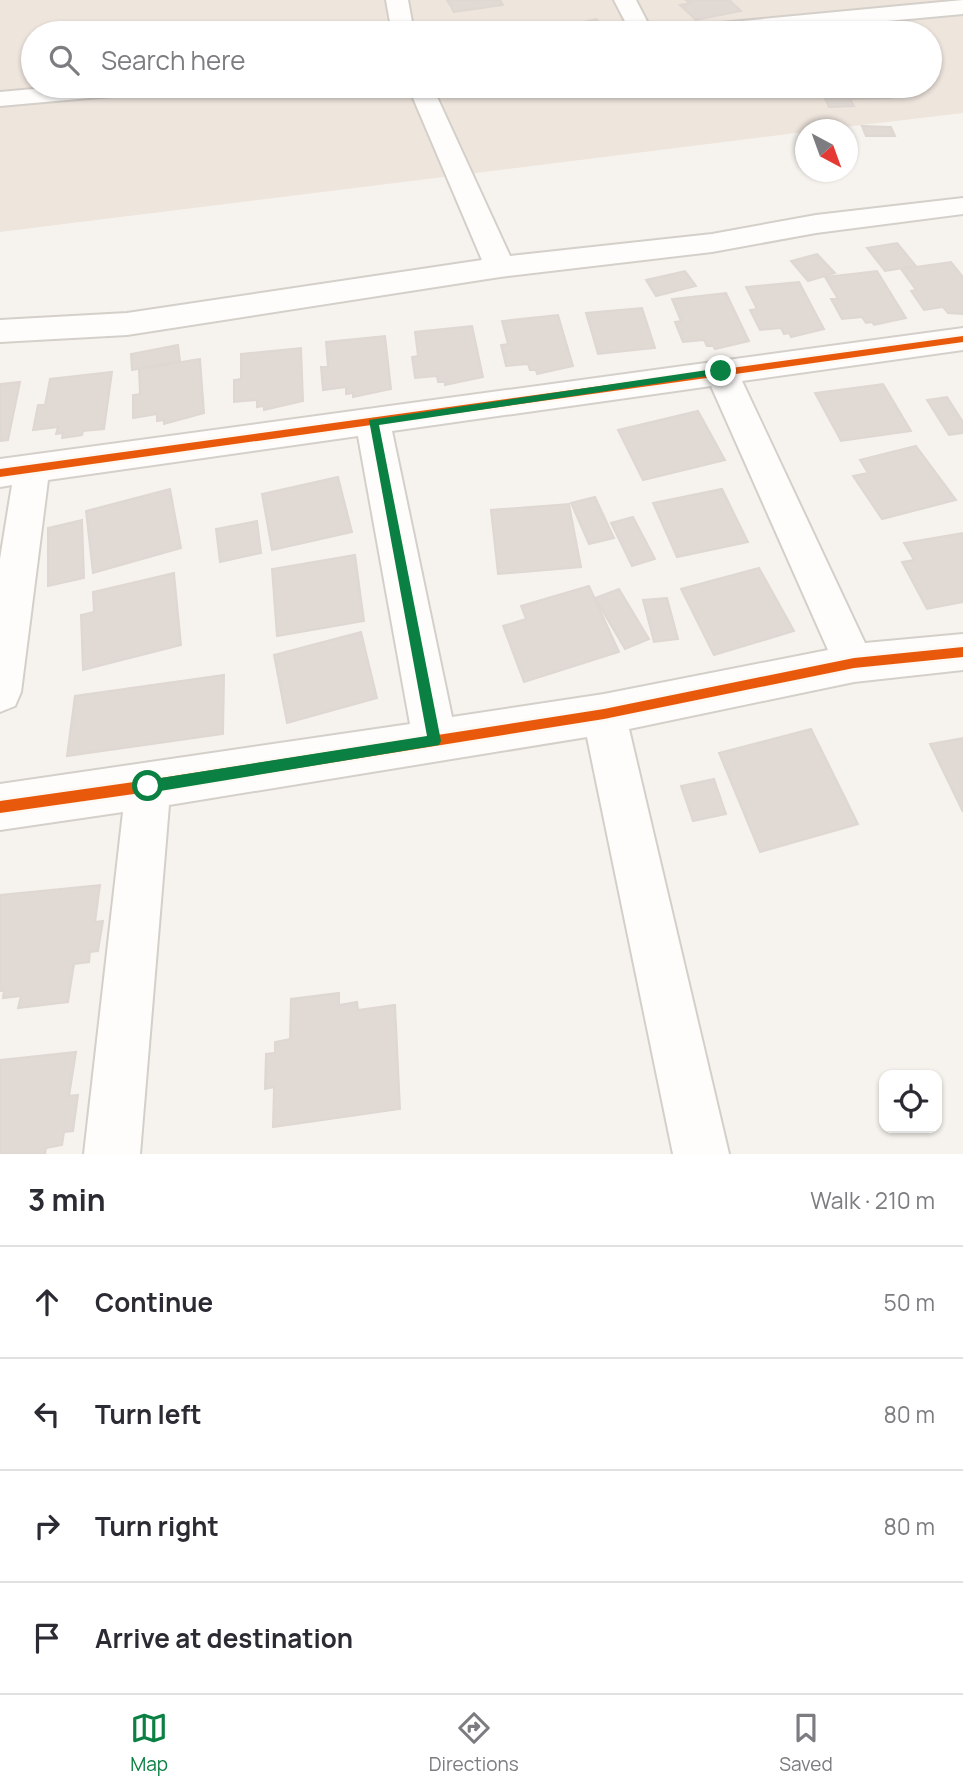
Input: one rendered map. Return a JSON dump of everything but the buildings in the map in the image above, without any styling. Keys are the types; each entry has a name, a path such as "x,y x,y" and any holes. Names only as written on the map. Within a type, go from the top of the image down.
{"street":[{"path":"397,0 401,21"},
{"path":"625,0 636,21"},
{"path":"824,0 838,19"},
{"path":"817,21 963,7"},
{"path":"0,99 21,97"},
{"path":"425,98 500,267"},
{"path":"0,331 127,324 500,267 712,243 816,224 963,206"},
{"path":"0,692 16,471 963,339"},
{"path":"721,371 854,663"},
{"path":"373,422 435,741"},
{"path":"0,807 604,713 854,663 963,652"},
{"path":"604,713 701,1154"},
{"path":"112,1154 148,786"}],"shaded area":[{"path":"0,0 963,0 963,113 858,126 858,119 795,119 795,133 0,232"}],"cycle path":[{"path":"0,473 963,339"},
{"path":"0,807 604,714 854,663 963,652"}],"route":[{"path":"148,786 435,741 373,422 721,371"}]}
